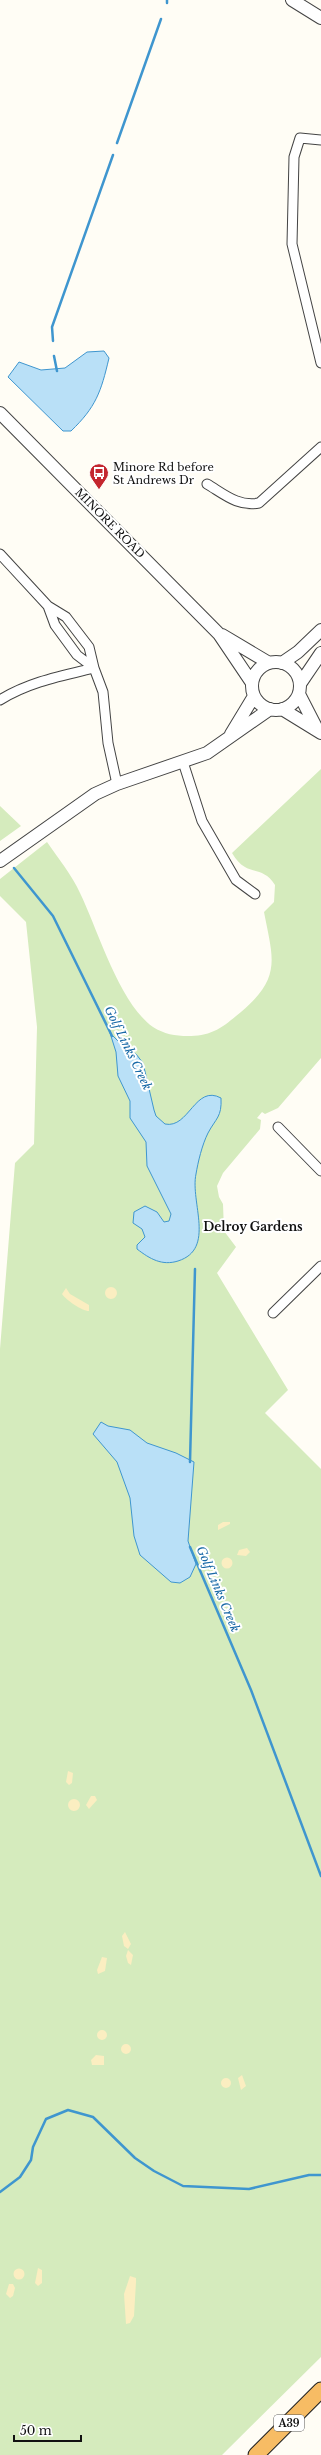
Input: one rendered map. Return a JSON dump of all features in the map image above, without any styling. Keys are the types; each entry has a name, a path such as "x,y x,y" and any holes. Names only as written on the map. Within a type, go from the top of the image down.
{"highway":[{"name":"A39","path":"256,2455 321,2390"}],"street":[{"path":"292,0 321,18"},
{"path":"321,140 300,138 294,157 292,244 321,363"},
{"name":"MINORE ROAD","path":"0,413 219,634 252,683"},
{"path":"207,484 238,503 249,505 259,503 321,447"},
{"path":"0,554 48,606 66,617 89,648 104,697 108,743 118,784"},
{"path":"48,606 55,625 77,655 94,668"},
{"path":"282,663 298,652 321,630"},
{"name":"MINORE ROAD","path":"219,634 269,663"},
{"path":"0,861 95,794 118,784 207,753 229,736 276,709 295,701 300,689 321,653"},
{"path":"269,663 282,663 294,670 300,689 319,731 276,709 264,707 254,696 252,683 258,671 269,663"},
{"path":"0,700 17,689 32,683 94,668"},
{"path":"229,736 254,696"},
{"path":"183,762 202,821 236,880 255,894"},
{"path":"278,1128 321,1171"},
{"path":"273,1313 321,1266"}],"green space":[{"path":"321,769 321,1058 278,1108 265,1114 262,1112 257,1118 261,1120 260,1129 223,1173 217,1186 219,1197 223,1204 224,1231 236,1247 217,1273 288,1390 265,1413 321,1469 321,2357 222,2455 0,2455 0,1349 15,1163 34,1144 37,1027 26,922 0,896 0,879 47,842 77,886 110,965 130,1001 141,1016 153,1027 170,1034 191,1036 208,1033 225,1025 254,1000 269,977 271,966 270,943 264,912 274,902 275,885 270,878 264,874 243,866 232,853"},
{"path":"0,806 21,826 0,841"}],"sand":[{"path":"111,1287 115,1289 117,1293 115,1297 111,1299 107,1297 105,1293 107,1289"},
{"path":"66,1288 70,1294 89,1305 89,1311 86,1311 70,1302 62,1294"},
{"path":"223,1522 230,1522 230,1524 218,1530 218,1525"},
{"path":"247,1548 250,1552 246,1556 237,1555 239,1550"},
{"path":"225,1558 229,1558 231,1559 231,1567 225,1568 222,1565 222,1561"},
{"path":"68,1771 73,1773 72,1783 69,1785 66,1782"},
{"path":"91,1796 95,1796 97,1800 89,1809 86,1805"},
{"path":"72,1799 76,1799 80,1805 76,1811 72,1811 68,1807 68,1803"},
{"path":"125,1932 131,1944 128,1949 124,1946 122,1936"},
{"path":"128,1950 133,1955 131,1965 128,1963 126,1956"},
{"path":"102,1957 107,1958 105,1971 98,1974 97,1970"},
{"path":"102,2030 107,2035 102,2040 97,2035"},
{"path":"124,2044 128,2044 130,2045 130,2053 124,2054 121,2051 121,2047"},
{"path":"96,2055 104,2056 104,2065 92,2065 91,2060"},
{"path":"242,2075 246,2086 241,2090 238,2078"},
{"path":"224,2078 228,2078 231,2083 228,2088 224,2088 221,2085 221,2081"},
{"path":"19,2268 23,2270 25,2274 23,2278 19,2280 15,2278 13,2274 15,2270"},
{"path":"38,2268 42,2270 42,2283 38,2286 35,2283"},
{"path":"130,2276 136,2278 134,2316 130,2323 126,2324 124,2294"},
{"path":"9,2284 13,2284 15,2288 13,2296 10,2298 6,2294"}],"water":[{"path":"104,351 109,358 100,390 92,406 71,431 63,431 8,377 19,362 41,370 65,368 87,352"},
{"path":"110,1033 122,1045 136,1054 143,1063 156,1116 165,1124 173,1124 180,1120 198,1101 205,1097 212,1095 221,1098 221,1109 204,1143 196,1174 195,1185 199,1236 196,1246 189,1255 178,1261 167,1263 156,1261 137,1249 137,1245 145,1237 142,1229 133,1223 134,1212 145,1206 157,1212 164,1222 169,1221 171,1214 147,1166 146,1142 130,1118 130,1101 118,1076 116,1052"},
{"path":"101,1422 108,1426 130,1430 147,1443 176,1453 194,1462 188,1541 196,1564 190,1577 180,1583 171,1582 140,1555 134,1536 130,1498 117,1462 93,1434"}],"waterway":[{"path":"117,143 161,19"},
{"path":"53,341 52,327 113,155"},
{"path":"54,356 57,371"},
{"name":"Golf Links Creek","path":"14,868 53,916 112,1036"},
{"name":"Golf Links Creek","path":"190,1462 195,1269"},
{"name":"Golf Links Creek","path":"190,1547 251,1690 321,1876"},
{"path":"0,2192 20,2177 31,2160 33,2147 46,2119 68,2110 93,2117 135,2158 154,2171 183,2186 249,2189 309,2175 321,2175"}],"place":[{"name":"Minore Rd before St Andrews Dr","path":"99,490"}],"district":[{"name":"Delroy Gardens","path":"253,1227"}]}
